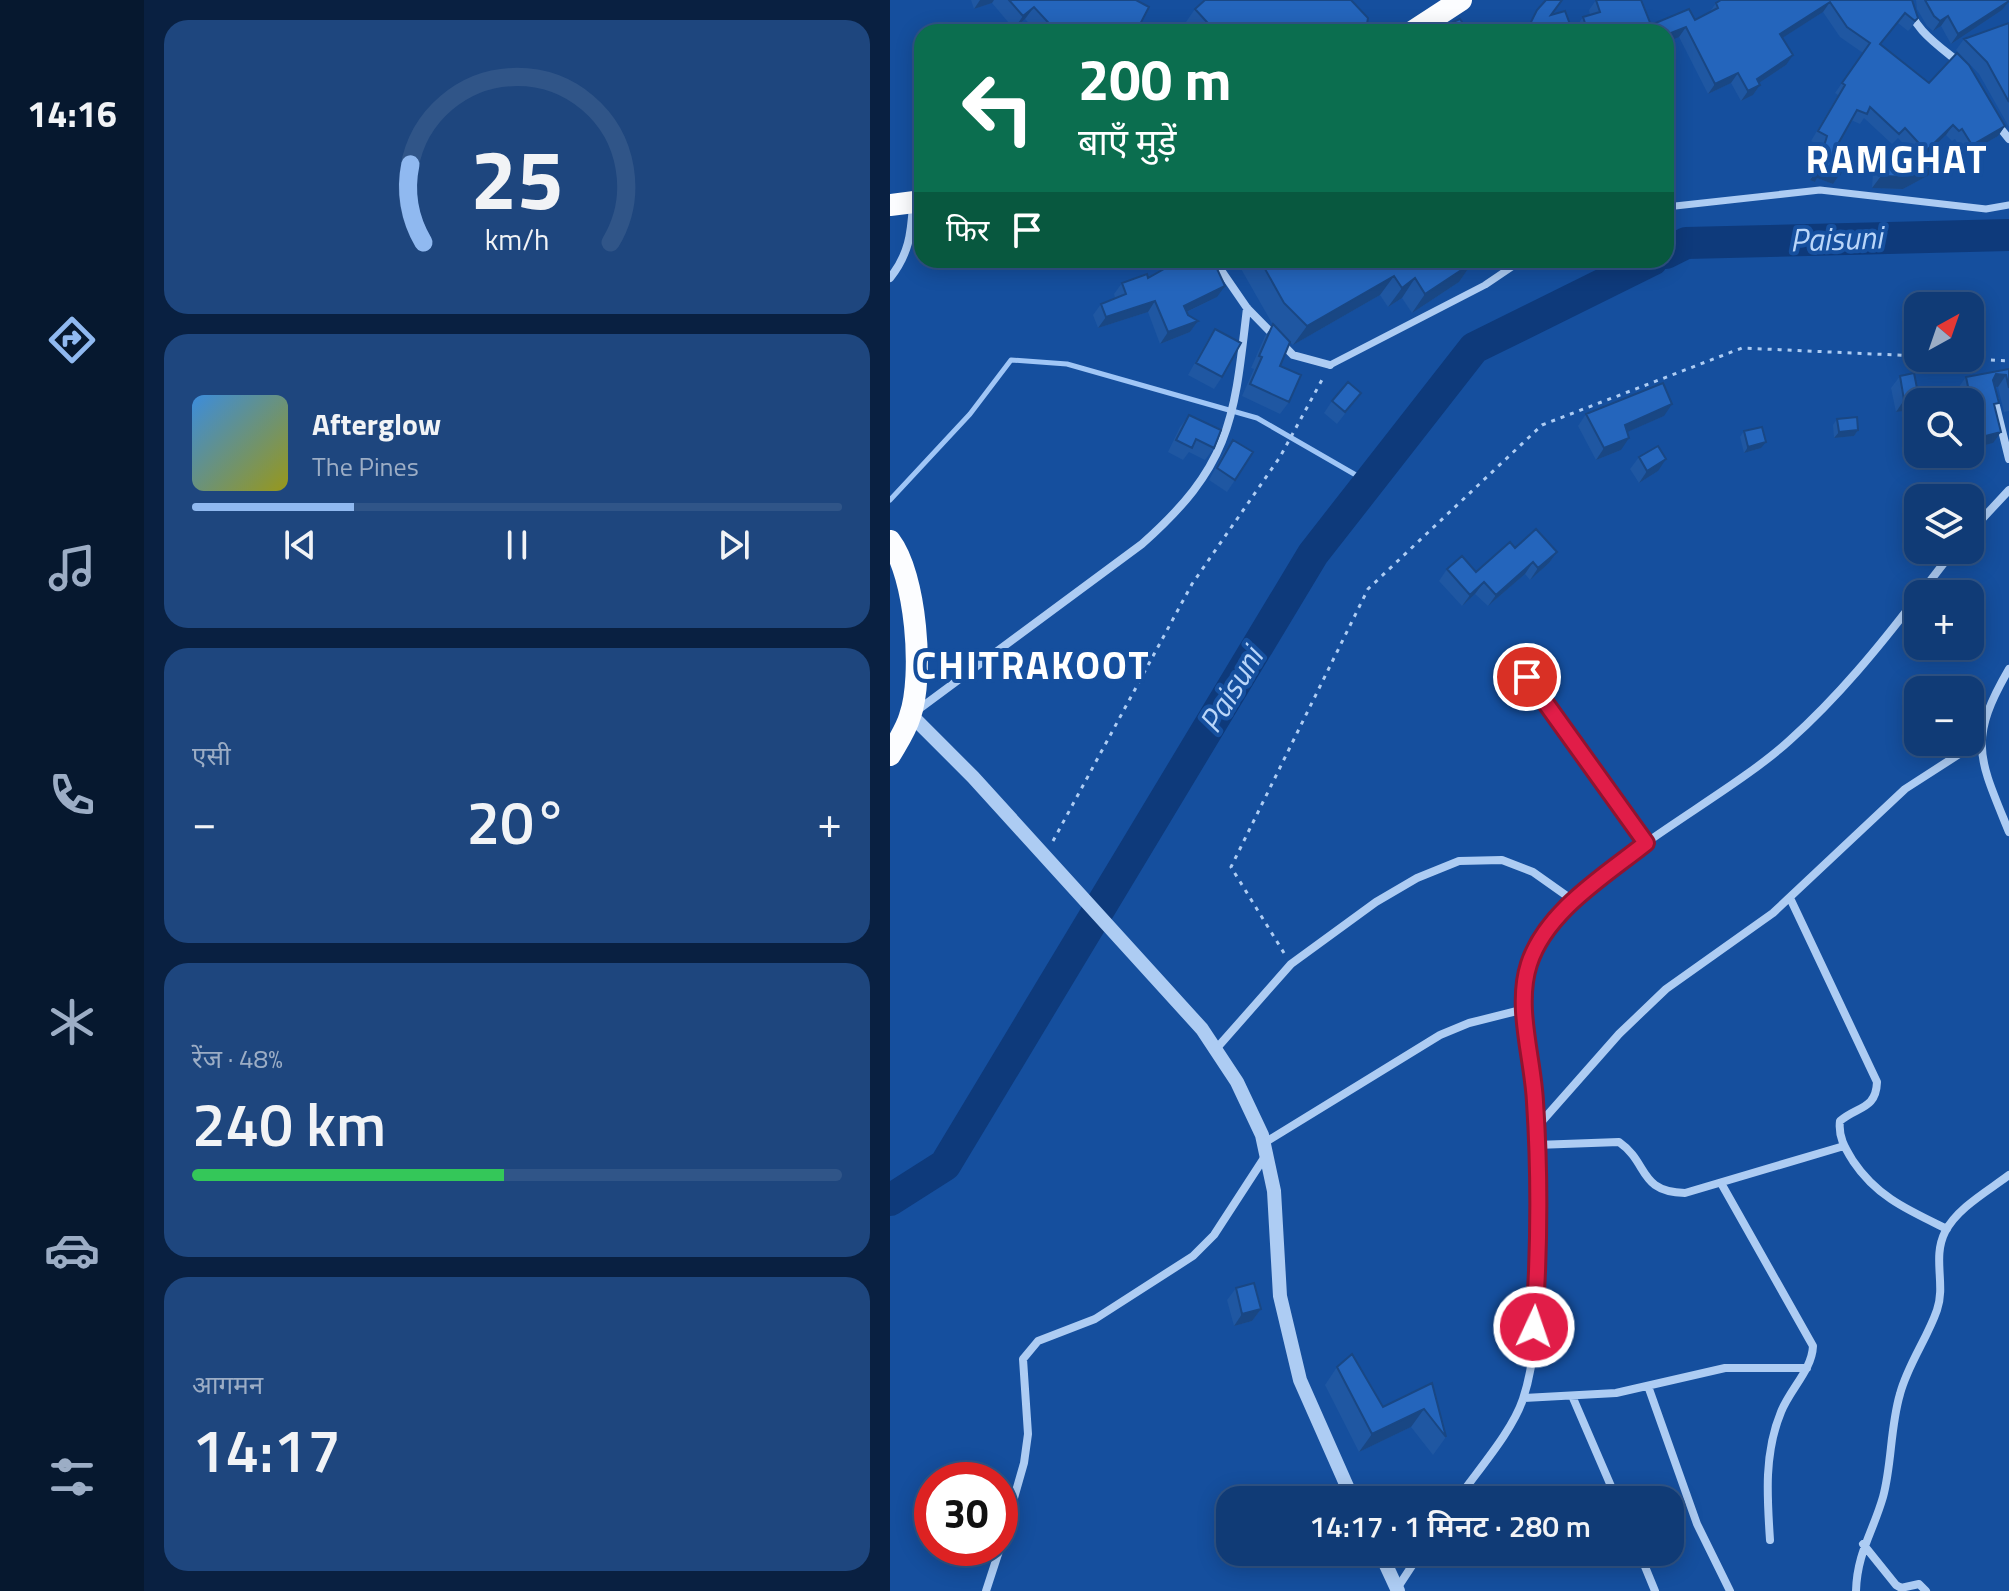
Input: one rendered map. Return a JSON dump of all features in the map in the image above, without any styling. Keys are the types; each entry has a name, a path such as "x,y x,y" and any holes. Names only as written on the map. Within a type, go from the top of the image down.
{"highway":[{"path":"1424,24 1461,0"},
{"path":"890,755 911,715 916,629 910,592 892,544"}],"street":[{"path":"1909,0 1911,17 1917,25 1968,71"},
{"path":"1989,111 2009,139"},
{"path":"1674,206 1820,190 1986,209 2009,205"},
{"path":"890,278 905,258 911,238 908,203"},
{"path":"1220,268 1247,308 1293,355 1330,365 1485,285 1510,268"},
{"path":"1247,308 1237,397 1226,440 1175,515 1142,544 911,715 973,777 1202,1029 1237,1082 1265,1149 1274,1191 1280,1296 1300,1380 1347,1486"},
{"path":"1992,391 2009,459"},
{"path":"1984,517 2009,490"},
{"path":"1931,580 1943,564"},
{"path":"1466,1486 1524,1398 1536,1302 1536,1128 1525,1009 1529,964 1544,935 1574,901 1646,843 1705,806 1789,741 1852,677 1904,613"},
{"path":"1984,725 1988,705 2009,669"},
{"path":"1527,677 1646,843"},
{"path":"1536,1128 1619,1034 1666,989 1790,898 1905,789 1956,756"},
{"path":"1984,756 1987,778 2009,832"},
{"path":"1216,1049 1291,964 1376,902 1417,878 1459,861 1502,860 1533,872 1574,901"},
{"path":"1790,898 1877,1082 1876,1095 1869,1107 1840,1121 1838,1131 1844,1146 1868,1181 1888,1201 1947,1229"},
{"path":"1018,1484 1028,1434 1023,1359 1029,1349 1038,1341 1095,1319 1120,1305 1193,1256 1214,1235 1265,1149 1440,1035 1469,1023 1525,1009"},
{"path":"1536,1145 1619,1142 1635,1157 1646,1180 1671,1192 1685,1193 1844,1146"},
{"path":"1856,1591 1863,1544 1883,1496 1891,1431 1907,1372 1937,1310 1941,1291 1939,1247 1947,1229 2009,1175"},
{"path":"1721,1183 1813,1346 1812,1359 1789,1394 1772,1440 1766,1488 1770,1540"},
{"path":"1524,1398 1573,1398 1648,1386 1725,1368 1807,1368"},
{"path":"1648,1386 1697,1524 1730,1591"},
{"path":"1573,1398 1611,1486"},
{"path":"1863,1544 1896,1585 1901,1588 1919,1584 1926,1591"},
{"path":"986,1591 994,1566"},
{"path":"1387,1566 1398,1589"},
{"path":"1398,1589 1412,1566"},
{"path":"1645,1566 1655,1591"}],"path":[{"path":"1291,964 1231,867 1368,589 1542,425 1742,348 1904,355"},
{"path":"1984,360 2009,361"},
{"path":"1043,831 1053,841 1192,584 1280,457 1330,365"}],"building":[{"path":"1009,0 1136,0 1149,7 1140,24 1050,24 1034,7 1023,16"},
{"path":"1205,0 1351,0 1368,18 1367,24 1209,24 1195,9"},
{"path":"1546,0 1562,0 1551,15 1565,11 1570,24 1530,24"},
{"path":"1596,0 1641,0 1651,24 1585,24 1583,17 1600,12"},
{"path":"1721,0 1912,0 1918,18 1915,21 1905,13 1880,44 1929,83 1957,53 1969,65 2005,126 1972,145 1962,129 1959,131 1953,125 1926,151 1905,128 1899,134 1870,107 1867,114 1857,110 1838,144 1849,145 1840,174 1824,168 1822,172 1817,170 1827,136 1818,131 1845,85 1842,83 1870,43 1847,27 1830,2 1780,34 1793,55 1757,79 1760,85 1748,91 1738,73 1715,84 1686,27 1674,32 1674,24 1653,24 1689,9 1695,20 1718,8 1716,3"},
{"path":"1925,0 2009,1 1958,34 1948,16 1940,21"},
{"path":"2009,23 2009,102 1987,62 1964,39"},
{"path":"1881,160 1940,162 1912,177 1881,176"},
{"path":"1166,268 1217,268 1225,286 1184,306 1188,315 1198,321 1168,332 1155,301 1106,317 1101,304 1126,294 1122,283 1147,274 1148,278"},
{"path":"1264,268 1464,268 1425,294 1415,278 1402,288 1394,276 1307,326 1284,303"},
{"path":"1273,324 1290,342 1280,366 1301,375 1289,402 1250,384"},
{"path":"1215,329 1241,343 1222,377 1196,363"},
{"path":"2009,369 2009,388 2006,375 1996,374 1993,380 1999,403 1994,404 2001,432 1984,436 1984,388 1968,388 1966,377"},
{"path":"1914,373 1917,388 1904,388 1904,400 1900,376"},
{"path":"1348,382 1361,393 1345,412 1332,401"},
{"path":"1663,383 1672,404 1625,425 1629,438 1604,448 1586,414"},
{"path":"1189,415 1221,430 1214,448 1196,439 1192,448 1176,440"},
{"path":"1857,417 1858,430 1839,432 1837,419"},
{"path":"1762,427 1766,442 1748,447 1744,431"},
{"path":"1233,440 1253,452 1235,480 1217,468"},
{"path":"1658,446 1666,459 1647,471 1639,457"},
{"path":"1536,529 1557,552 1538,568 1533,562 1496,595 1484,582 1470,595 1447,569 1462,556 1476,572 1510,542 1515,548"},
{"path":"1254,1283 1261,1309 1242,1314 1236,1288"},
{"path":"1352,1354 1383,1407 1432,1383 1446,1437 1424,1409 1372,1434 1337,1367"}],"waterway":[{"name":"Paisuni","path":"1674,249 1686,243 2009,235"},
{"name":"Paisuni","path":"890,1200 945,1165 1313,554 1474,348 1636,268"},
{"path":"890,500 970,414 1011,360 1067,364 1257,418 1368,482"}],"district":[{"name":"RAMGHAT","path":"1897,160"},
{"name":"CHITRAKOOT","path":"1033,666"}],"route":[{"path":"1527,677 1646,843 1574,901 1544,935 1529,964 1524,1001 1536,1128 1534,1327"}]}
